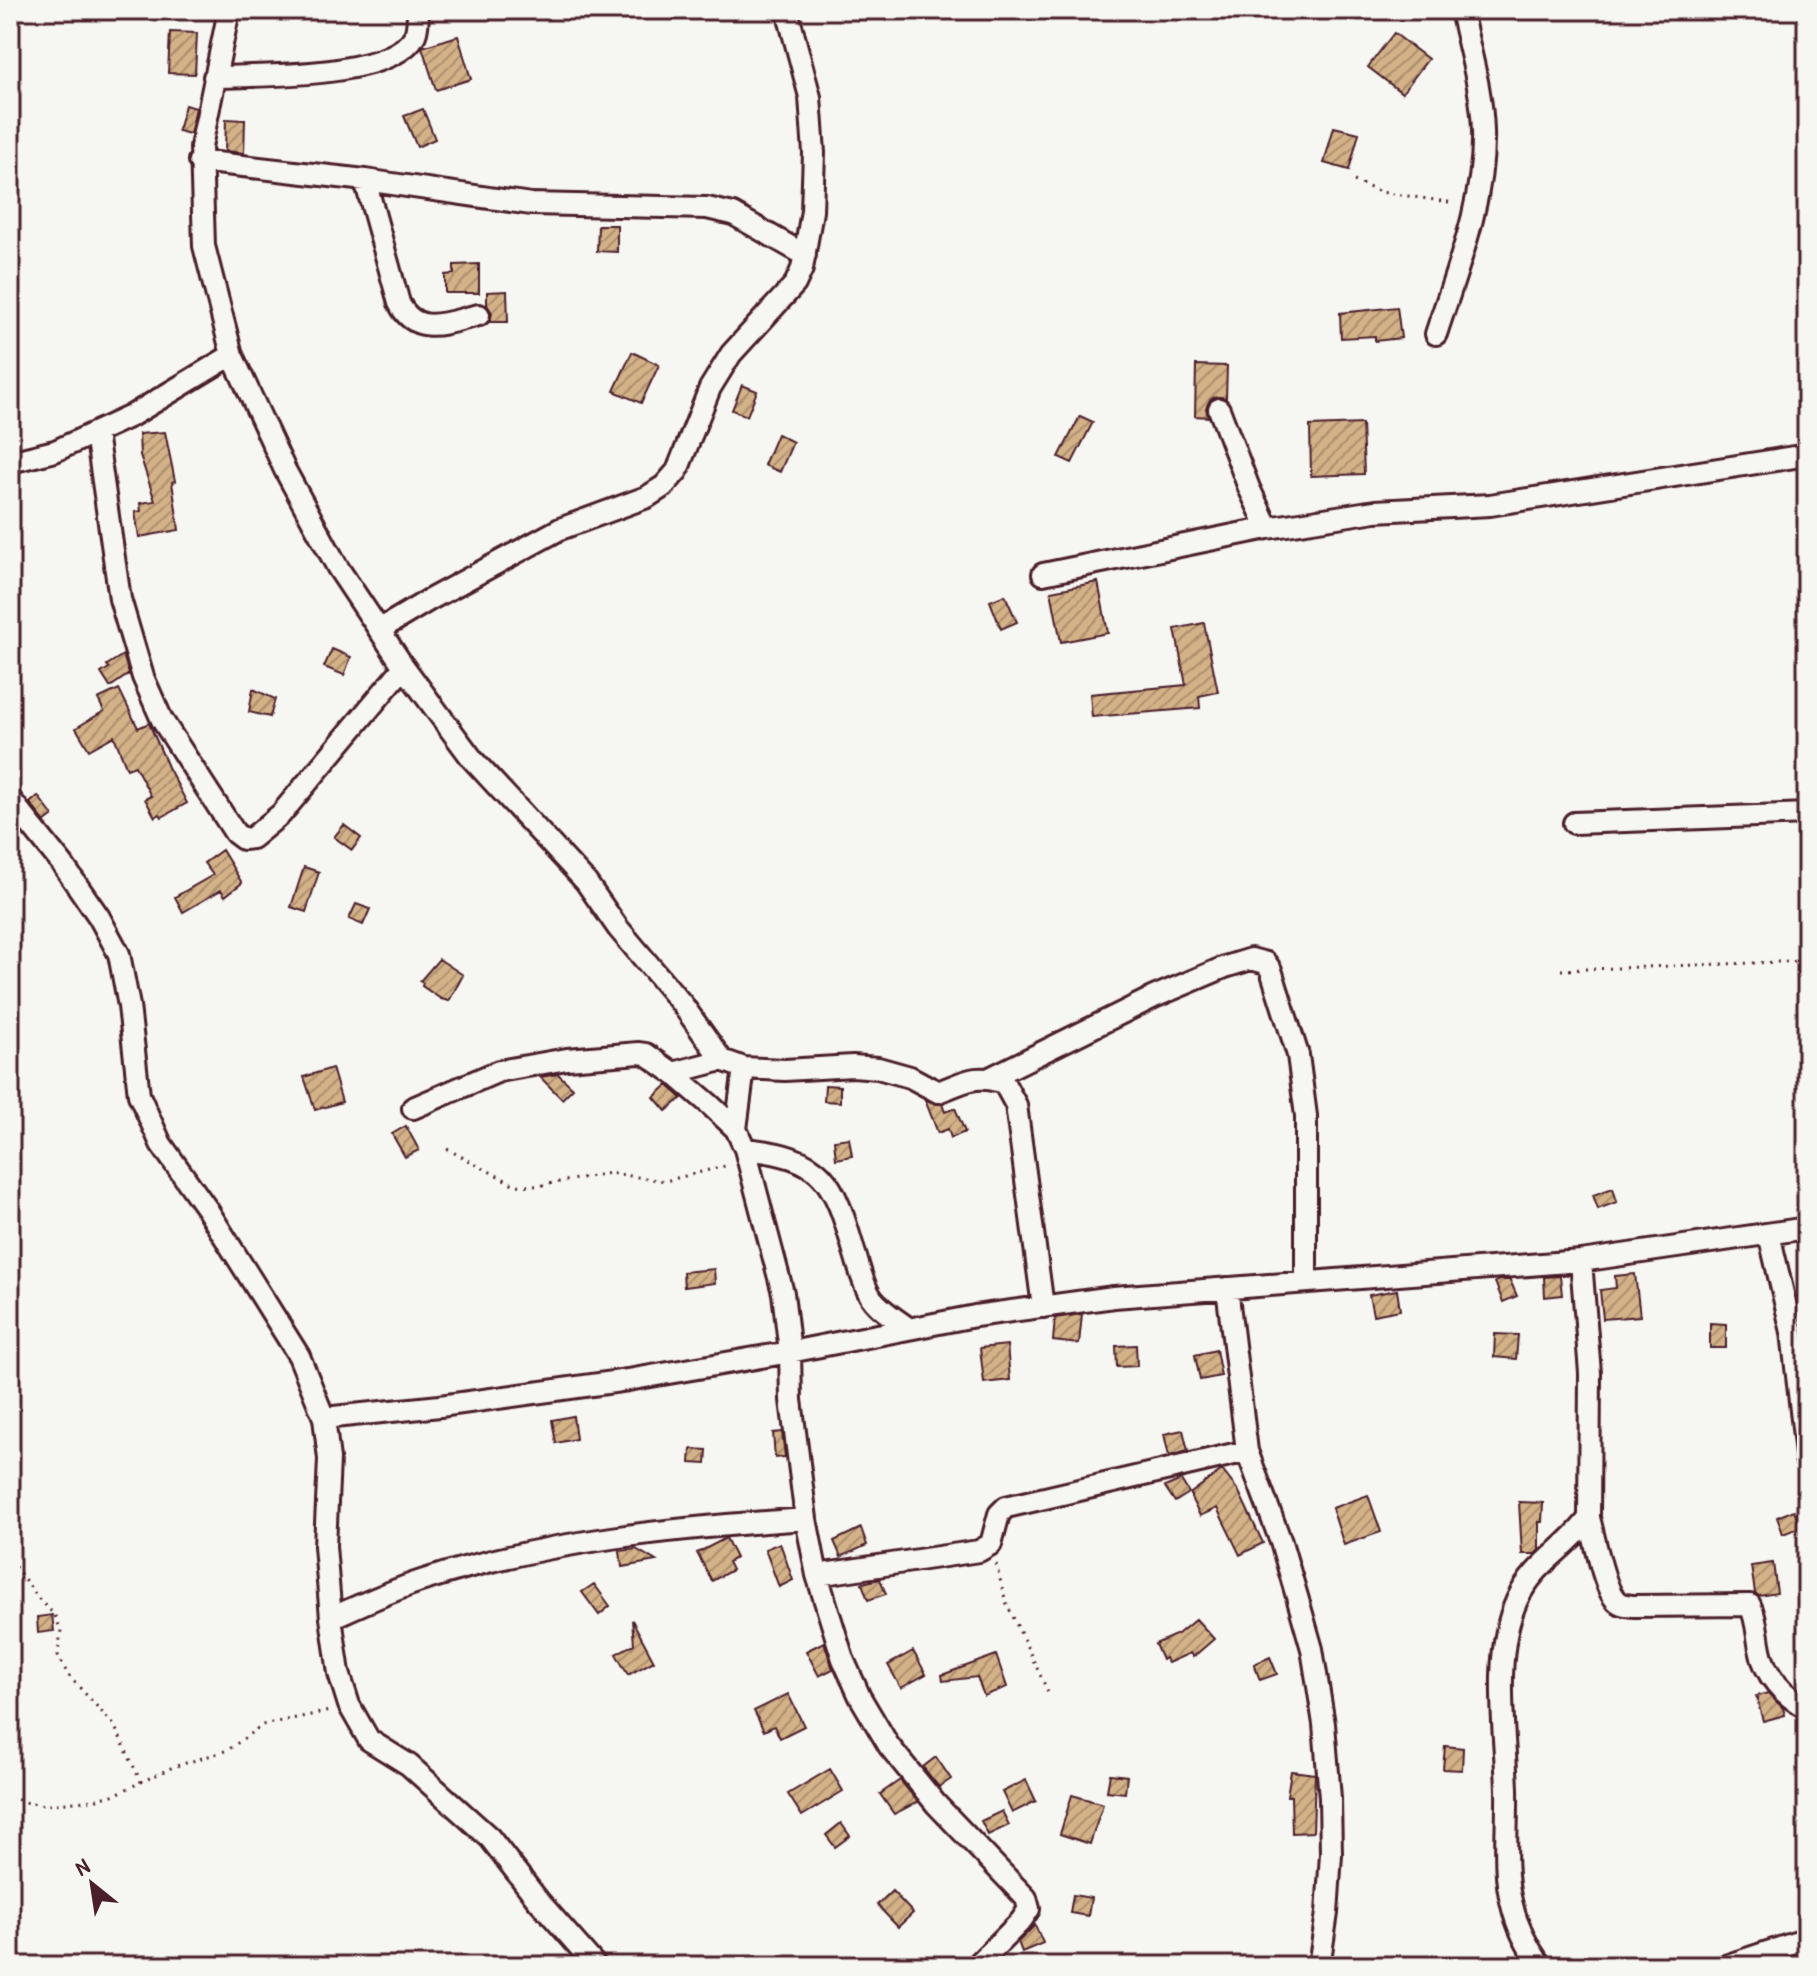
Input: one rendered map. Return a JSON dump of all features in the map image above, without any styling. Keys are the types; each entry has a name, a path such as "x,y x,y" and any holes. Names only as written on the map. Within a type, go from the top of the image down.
{"street":[{"path":"229,10 199,161 204,246 232,355 311,522 404,667 473,760 586,882 618,928 682,1004 722,1060 744,1068 878,1068 910,1077 938,1092 971,1078 990,1078 1004,1083 1016,1105 1043,1307"},
{"path":"214,77 295,75 380,61 402,48 415,35 418,10"},
{"path":"379,630 560,529 624,508 664,486 677,471 710,388 738,346 795,284 805,255 812,211 814,153 810,97 787,10"},
{"path":"1436,334 1475,205 1483,157 1483,128 1461,10"},
{"path":"199,161 365,180 531,204 707,208 733,214 805,255"},
{"path":"365,180 405,316 421,325 479,315"},
{"path":"10,462 55,451 96,433 150,405 232,355"},
{"path":"1219,409 1268,528"},
{"path":"96,433 120,599 143,677 162,720 235,833 243,839 252,838 281,814 404,667"},
{"path":"1043,574 1268,528 1375,511 1490,505 1807,455"},
{"path":"10,799 63,865 99,917 119,954 129,1006 139,1095 161,1144 207,1209 299,1356 324,1418 329,1459 325,1546 331,1618 339,1673 349,1705 369,1740 409,1765 445,1801 490,1838 538,1900 596,1966"},
{"path":"1574,823 1807,814"},
{"path":"990,1078 1154,997 1225,967 1251,959 1266,963 1271,970 1298,1055 1306,1116 1306,1280"},
{"path":"413,1108 499,1071 567,1059 639,1053 646,1054 673,1073 736,1129 747,1154 783,1293 790,1352 791,1400 806,1519 817,1575 843,1659 860,1697 889,1746 936,1804 1026,1898 1029,1909 1021,1921 976,1966"},
{"path":"673,1073 722,1060"},
{"path":"736,1129 744,1068"},
{"path":"747,1154 792,1156 810,1165 831,1187 842,1210 863,1283 872,1298 908,1328"},
{"path":"324,1418 440,1406 628,1380 908,1328 1114,1297 1581,1261 1807,1228"},
{"path":"1769,1234 1792,1332 1807,1463"},
{"path":"1581,1261 1590,1373 1589,1518 1614,1599 1633,1606 1750,1605 1761,1655 1768,1671 1786,1694 1807,1708"},
{"path":"1227,1288 1247,1451 1281,1542 1312,1649 1324,1724 1331,1854 1319,1966"},
{"path":"817,1575 979,1551 991,1544 999,1514 1006,1507 1080,1487 1247,1451"},
{"path":"1541,1966 1521,1932 1511,1904 1503,1667 1506,1631 1517,1600 1537,1567 1578,1533 1589,1518"},
{"path":"331,1618 419,1581 506,1557 603,1539 701,1526 806,1519"},
{"path":"1725,1966 1807,1939"}],"path":[{"path":"1354,181 1380,192 1475,205"},
{"path":"1561,970 1807,961"},
{"path":"447,1149 515,1185 537,1186 610,1173 665,1181 747,1154"},
{"path":"991,1544 1006,1602 1050,1696"},
{"path":"10,1560 37,1597 54,1614 61,1630 58,1655 68,1675 114,1725 141,1782"},
{"path":"10,1796 23,1802 69,1804 116,1794 186,1762 228,1750 262,1725 315,1716 349,1705"}],"building":[{"path":"170,32 197,33 195,74 168,73"},
{"path":"1394,33 1428,59 1402,93 1368,67"},
{"path":"458,36 471,79 436,90 422,47"},
{"path":"185,105 196,108 190,134 178,131"},
{"path":"423,109 435,139 417,147 404,116"},
{"path":"226,119 245,120 244,153 225,151"},
{"path":"1334,127 1359,133 1349,170 1324,163"},
{"path":"598,225 617,225 617,252 597,251"},
{"path":"479,264 479,293 445,293 445,275 454,274 454,265"},
{"path":"507,291 508,322 490,322 492,313 487,305 487,292"},
{"path":"1397,307 1401,338 1375,341 1375,336 1341,338 1340,313"},
{"path":"632,352 659,365 641,403 614,391"},
{"path":"1196,365 1227,366 1226,398 1210,400 1206,408 1208,417 1195,416"},
{"path":"742,385 757,391 747,416 732,410"},
{"path":"1080,416 1093,422 1072,463 1059,457"},
{"path":"1362,424 1364,474 1311,476 1310,426"},
{"path":"165,432 175,481 172,482 179,530 139,537 135,512 141,511 140,503 155,501 140,455 139,434"},
{"path":"777,434 793,442 780,472 764,465"},
{"path":"1098,582 1108,633 1061,642 1051,591"},
{"path":"1005,595 1017,622 1001,629 990,601"},
{"path":"1204,623 1218,692 1199,696 1200,708 1092,717 1090,694 1186,685 1175,629"},
{"path":"332,649 351,657 344,675 324,667"},
{"path":"123,655 129,674 110,687 101,673"},
{"path":"119,689 138,728 149,723 187,803 162,817 160,814 155,817 145,799 151,796 135,766 127,769 114,736 89,750 76,728 104,711 98,699"},
{"path":"253,689 275,699 270,717 249,712"},
{"path":"38,796 53,816 45,822 30,803"},
{"path":"344,825 361,838 352,850 334,837"},
{"path":"222,850 242,883 225,896 221,890 183,912 175,897 213,875 204,863"},
{"path":"304,867 319,872 306,912 291,907"},
{"path":"356,904 370,909 363,925 349,919"},
{"path":"439,959 463,975 449,1001 422,986 420,981"},
{"path":"332,1068 342,1102 315,1110 304,1077"},
{"path":"558,1074 573,1088 562,1099 540,1077"},
{"path":"667,1085 682,1098 666,1111 654,1097"},
{"path":"825,1085 840,1086 840,1102 824,1101"},
{"path":"925,1100 942,1104 945,1112 955,1108 965,1132 951,1138 948,1129 938,1133"},
{"path":"406,1126 419,1150 405,1157 392,1134"},
{"path":"849,1138 852,1156 836,1159 834,1140"},
{"path":"1613,1188 1617,1202 1598,1209 1593,1195"},
{"path":"714,1269 715,1283 684,1287 683,1272"},
{"path":"1635,1274 1640,1316 1603,1319 1600,1290 1616,1288 1615,1276"},
{"path":"1560,1276 1562,1295 1545,1297 1544,1277"},
{"path":"1510,1280 1517,1296 1503,1302 1495,1282"},
{"path":"1397,1290 1400,1310 1373,1315 1369,1295"},
{"path":"1082,1314 1079,1344 1053,1341 1055,1318"},
{"path":"1710,1323 1726,1324 1726,1348 1710,1348"},
{"path":"1495,1334 1518,1335 1516,1359 1494,1357"},
{"path":"1007,1345 1010,1380 984,1383 980,1348"},
{"path":"1136,1345 1137,1366 1117,1367 1116,1346"},
{"path":"1216,1350 1221,1376 1200,1380 1195,1355"},
{"path":"573,1416 576,1439 556,1443 552,1420"},
{"path":"1183,1430 1188,1451 1169,1456 1164,1434"},
{"path":"782,1432 785,1457 775,1458 773,1433"},
{"path":"691,1449 707,1450 706,1464 690,1463"},
{"path":"1222,1470 1239,1492 1263,1543 1240,1555 1217,1508 1200,1516 1191,1498 1191,1493"},
{"path":"1181,1480 1189,1493 1175,1502 1165,1487"},
{"path":"1368,1495 1381,1532 1344,1545 1332,1508"},
{"path":"1519,1502 1543,1503 1539,1550 1535,1554 1522,1554"},
{"path":"1794,1510 1801,1527 1783,1534 1777,1517"},
{"path":"861,1528 867,1545 841,1557 834,1541"},
{"path":"726,1538 736,1558 728,1562 732,1570 712,1581 697,1553"},
{"path":"780,1543 793,1580 779,1587 765,1549"},
{"path":"636,1549 656,1561 622,1567 620,1551"},
{"path":"1773,1563 1777,1593 1759,1596 1755,1593 1751,1566"},
{"path":"880,1579 886,1594 868,1600 862,1583"},
{"path":"594,1584 610,1606 599,1615 582,1592"},
{"path":"52,1615 54,1631 38,1633 37,1617"},
{"path":"1196,1619 1214,1639 1193,1657 1190,1653 1168,1663 1165,1658 1162,1660 1155,1644 1178,1634"},
{"path":"632,1620 654,1661 628,1675 616,1654 634,1644"},
{"path":"824,1642 833,1669 819,1676 806,1651"},
{"path":"913,1651 926,1674 901,1688 888,1665"},
{"path":"996,1655 1007,1687 984,1696 977,1677 943,1681 942,1675"},
{"path":"1270,1657 1277,1674 1260,1680 1254,1664"},
{"path":"1768,1693 1783,1708 1785,1715 1763,1721 1756,1696"},
{"path":"788,1694 804,1726 780,1738 774,1726 764,1731 754,1711"},
{"path":"1445,1746 1463,1748 1462,1770 1443,1769"},
{"path":"936,1757 951,1779 939,1787 923,1767"},
{"path":"830,1769 843,1791 802,1816 788,1794"},
{"path":"1291,1771 1315,1774 1313,1832 1292,1833 1291,1796 1287,1796"},
{"path":"1110,1774 1127,1776 1125,1793 1107,1791"},
{"path":"900,1780 918,1802 894,1814 880,1794"},
{"path":"1026,1780 1036,1801 1012,1813 1002,1792"},
{"path":"1072,1795 1103,1804 1090,1844 1060,1834"},
{"path":"1002,1811 1009,1825 988,1835 981,1821"},
{"path":"841,1823 850,1836 835,1847 826,1835"},
{"path":"892,1891 913,1913 898,1927 877,1905"},
{"path":"1073,1895 1091,1898 1088,1916 1070,1913"},
{"path":"1035,1925 1043,1943 1022,1952 1018,1942"}]}
